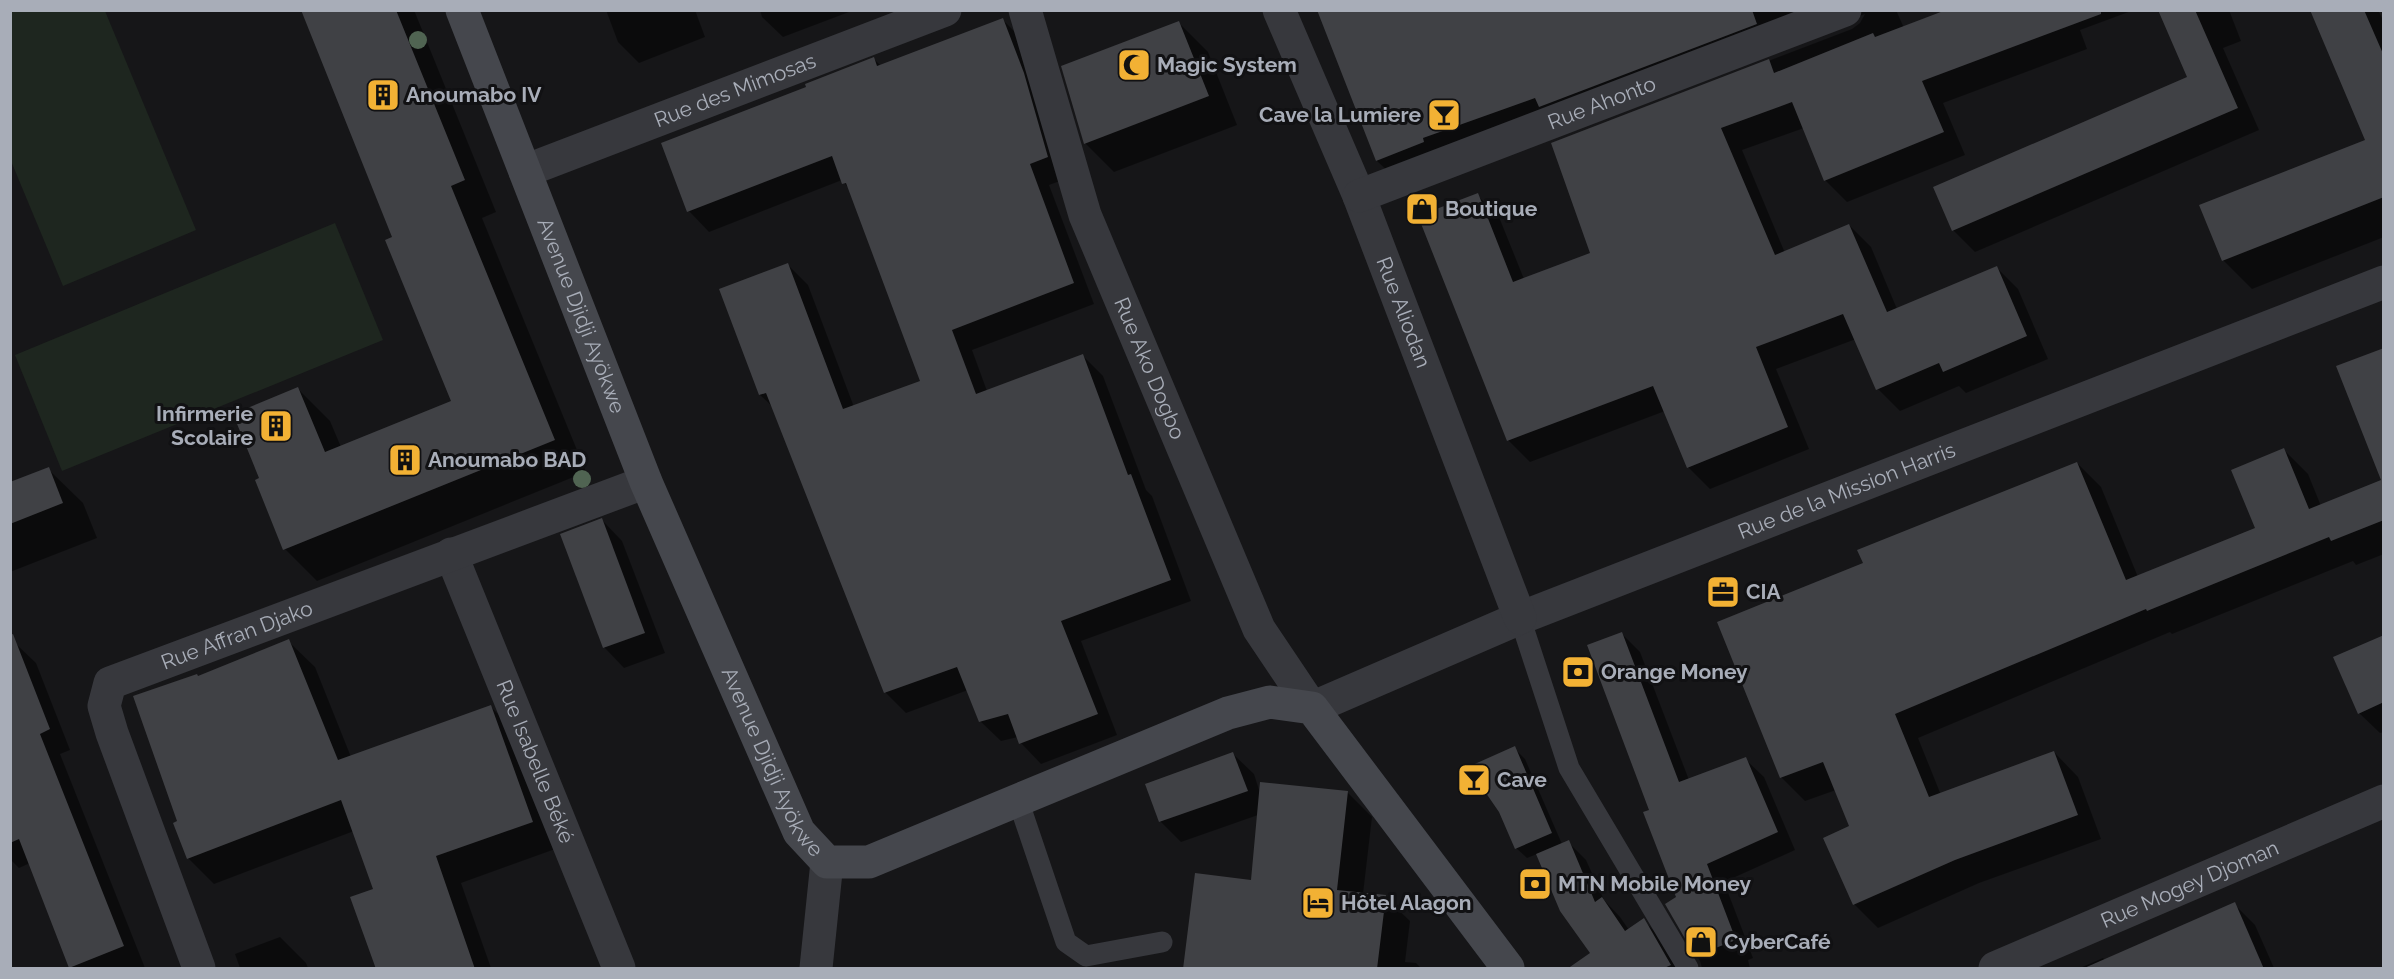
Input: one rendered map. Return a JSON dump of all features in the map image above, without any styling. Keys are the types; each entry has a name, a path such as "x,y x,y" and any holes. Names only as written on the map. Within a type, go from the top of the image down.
{"street":[{"name":"Avenue Djidji Ayökwe","path":"462,10 646,482 799,832 827,862 869,862 1228,713 1270,702 1312,708"},
{"name":"Rue des Mimosas","path":"525,171 945,10"},
{"name":"Rue Ako Dogbo","path":"1025,10 1085,215 1259,629 1312,708"},
{"name":"Rue Aliodan","path":"1279,10 1359,196 1521,618"},
{"name":"Rue Ahonto","path":"1359,196 1845,10"},
{"name":"Rue de la Mission Harris","path":"1312,708 1521,618 2384,282"},
{"name":"Rue Affran Djako","path":"199,969 112,733 104,706 110,683 646,482"},
{"name":"Rue Isabelle Béké","path":"451,554 619,969"},
{"path":"1312,708 1508,969"},
{"name":"Rue Mogey Djoman","path":"1995,969 2384,801"},
{"path":"816,969 827,862"}],"lane":[{"path":"1521,618 1569,768 1688,969"},
{"path":"1018,800 1066,942 1086,956 1162,942"}],"shaded area":[{"path":"10,11 105,11 196,230 63,286 11,161"},
{"path":"335,223 383,340 62,471 15,355"}],"building":[{"path":"301,10 396,10 465,180 451,186 555,440 283,550 255,480 259,478 233,414 298,387 325,452 451,401 385,240 392,237"},
{"path":"1317,10 1752,10 1757,24 1539,107 1535,98 1423,138 1424,142 1376,161"},
{"path":"1946,10 2101,10 2101,14 1922,81 1944,132 1824,181 1792,102 1721,128 1775,255 1849,224 1887,312 1997,266 2027,336 1943,372 1939,363 1876,390 1843,314 1756,347 1788,427 1687,468 1653,386 1507,441 1418,216 1478,193 1513,282 1590,253 1551,143 1769,59 1774,73 1873,33 1875,37"},
{"path":"2158,10 2195,10 2238,108 1952,231 1933,187 2187,77"},
{"path":"2310,10 2364,10 2384,56 2384,197 2222,261 2199,205 2365,140"},
{"path":"1003,18 1024,73 1048,157 1030,164 1074,283 952,330 976,394 1083,354 1128,475 1131,474 1171,580 1061,621 1098,714 1019,744 1008,714 979,722 957,667 884,693 766,393 759,395 719,289 788,263 843,409 920,381 846,183 842,184 832,156 687,212 661,143 806,87 805,84 874,57 877,66"},
{"path":"1179,21 1209,96 1084,144 1061,66"},
{"path":"2384,348 2384,520 2331,541 2329,537 2147,611 2146,609 1895,714 1929,797 2054,751 2078,815 1955,860 1853,905 1823,838 1849,826 1823,762 1780,778 1717,622 1863,563 1857,550 2077,462 2126,580 2255,528 2231,470 2284,448 2309,509 2381,480 2336,366"},
{"path":"49,467 63,503 10,524 10,482"},
{"path":"602,518 645,633 603,648 560,534"},
{"path":"1622,632 1679,782 1746,757 1778,832 1707,864 1736,940 1695,956 1665,904 1676,897 1643,812 1649,810 1587,645"},
{"path":"13,634 50,729 40,734 124,946 69,968 19,839 10,843 10,635"},
{"path":"2384,635 2384,702 2358,714 2333,657"},
{"path":"289,639 338,760 491,705 533,822 436,856 475,969 376,969 350,897 373,889 341,800 187,859 173,823 177,821 133,696 197,674 198,676"},
{"path":"1515,746 1552,833 1515,849 1499,812 1468,767"},
{"path":"1233,752 1248,791 1159,822 1145,784"},
{"path":"1260,782 1348,791 1337,890 1386,895 1377,969 1183,969 1195,873 1251,880"},
{"path":"1569,840 1595,902 1602,897 1625,931 1644,918 1671,965 1662,969 1567,969 1590,953 1560,911 1536,854"},
{"path":"2235,902 2264,969 2082,969"}],"place":[{"name":"Magic System","path":"1134,65"},
{"name":"Anoumabo IV","path":"383,95"},
{"name":"Cave la Lumiere","path":"1444,115"},
{"name":"Boutique","path":"1422,209"},
{"name":"Infirmerie Scolaire","path":"276,426"},
{"name":"Anoumabo BAD","path":"405,460"},
{"name":"CIA","path":"1723,592"},
{"name":"Orange Money","path":"1578,672"},
{"name":"Cave","path":"1474,780"},
{"name":"MTN Mobile Money","path":"1535,884"},
{"name":"Hôtel Alagon","path":"1318,903"},
{"name":"CyberCafé","path":"1701,942"}]}
